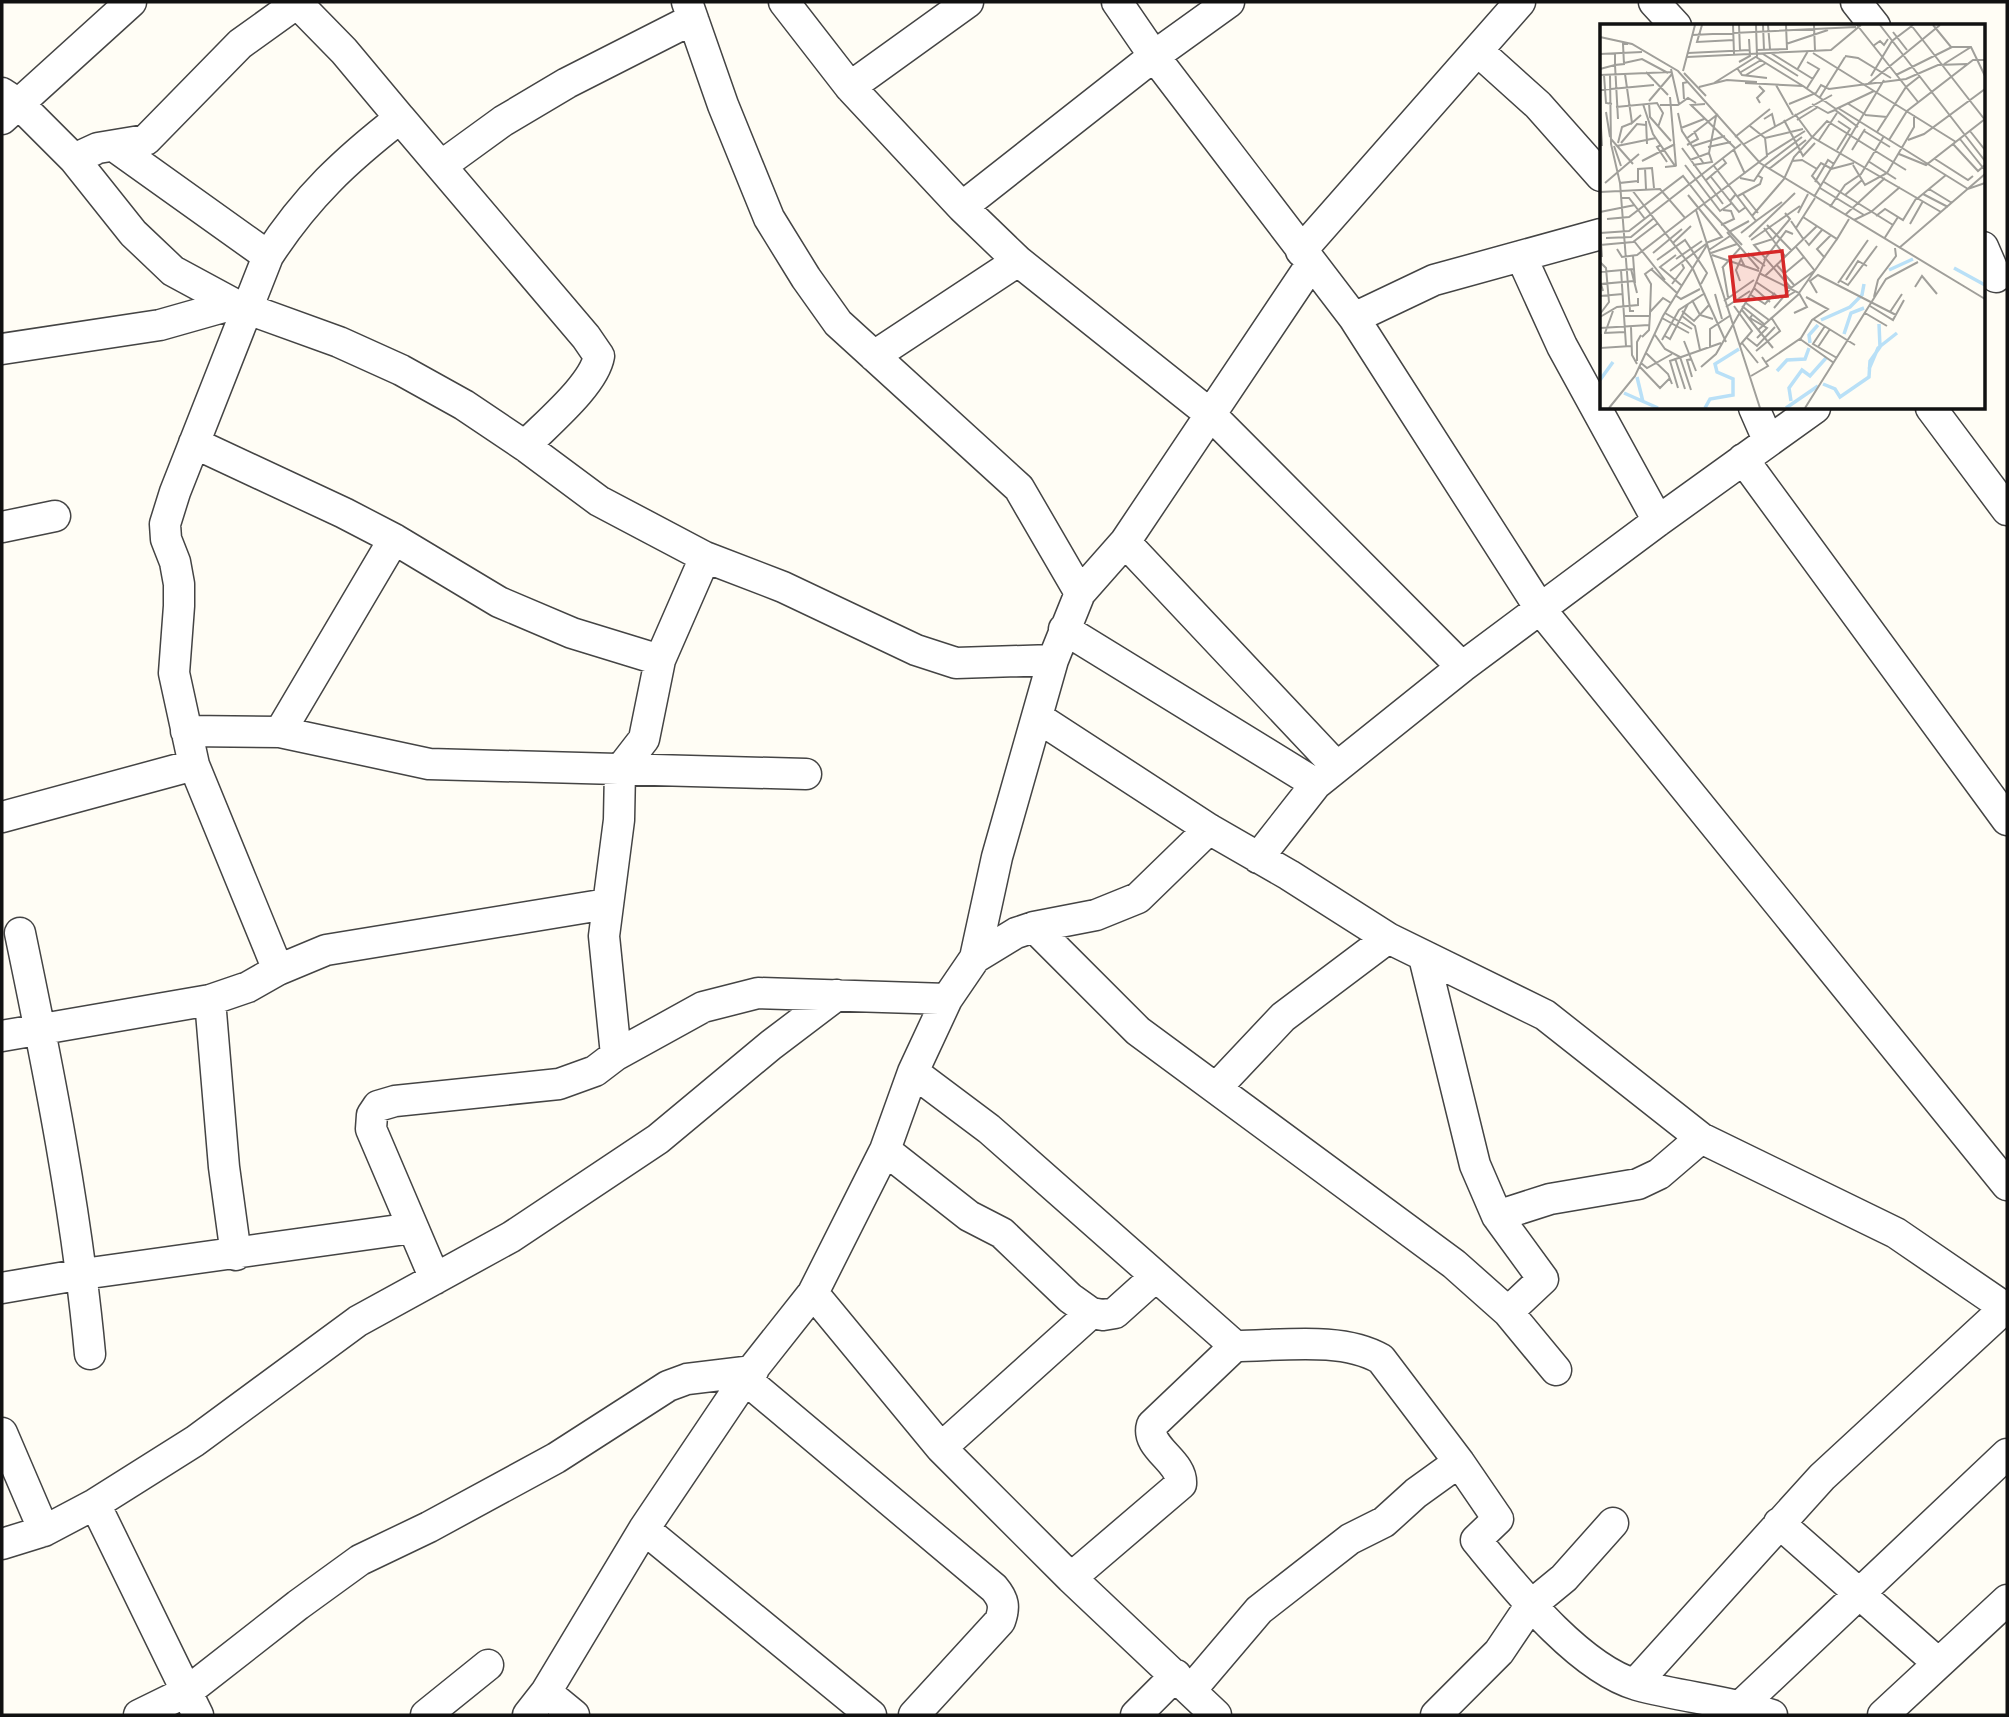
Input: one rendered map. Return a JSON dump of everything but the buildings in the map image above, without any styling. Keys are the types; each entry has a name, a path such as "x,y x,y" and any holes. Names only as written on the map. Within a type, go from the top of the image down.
{"street":[{"path":"131,2 8,105 74,159 133,233 173,271 241,307 339,342 401,370 464,405 599,501 705,557 783,587 916,650 956,663 1053,660"},
{"path":"74,159 98,148 146,140 240,44 297,2 344,51 586,337 599,356 597,367 588,382 525,446"},
{"path":"784,2 850,87 962,207 1017,261 1210,414 1462,667"},
{"path":"850,87 968,2"},
{"path":"1117,2 1154,56 1354,318 1541,610 2007,1185"},
{"path":"962,207 1154,56 1229,2"},
{"path":"528,1715 546,1692 644,1529 749,1375 813,1293 885,1150 913,1072 947,999 975,958 997,857 1053,660 1080,593 1125,542 1210,414 1306,257 1520,2"},
{"path":"1654,2 1674,24"},
{"path":"1856,2 1873,24"},
{"path":"441,166 503,121 632,48 690,10 723,105 769,219 806,278 838,323 1019,488 1080,593"},
{"path":"1478,51 1538,105 1600,175"},
{"path":"278,970 194,765 174,673 179,584 175,562 166,539 165,524 241,307 268,256 286,227 313,195 351,157 400,118"},
{"path":"114,146 268,256"},
{"path":"1354,318 1434,280 1600,234"},
{"path":"1984,250 1995,278"},
{"path":"1521,256 1562,346 1658,521"},
{"path":"874,356 1017,261"},
{"path":"2,349 160,324 241,307"},
{"path":"1755,410 1768,440"},
{"path":"1258,858 1327,776 1462,667 1812,410"},
{"path":"1932,410 2007,510"},
{"path":"194,443 394,539 499,602 572,633 660,660"},
{"path":"1744,458 2007,820"},
{"path":"2,527 55,516"},
{"path":"279,732 394,539"},
{"path":"1125,542 1327,776"},
{"path":"616,1055 604,936 619,820 620,770 644,740 660,660 705,557"},
{"path":"1064,629 1327,776"},
{"path":"1037,718 1209,829 1289,875 1388,938 1545,1014 1701,1138 1896,1233 2006,1308 1822,1477 1635,1684"},
{"path":"186,731 279,732 429,764 806,774"},
{"path":"2,817 194,765"},
{"path":"975,958 1016,933 1096,915 1138,898 1209,829"},
{"path":"2,1036 210,1000 248,987 278,970 326,950 607,904"},
{"path":"1034,927 1128,1023 1454,1264 1508,1312 1556,1370"},
{"path":"20,933 40,1029 83,1275 90,1354"},
{"path":"1217,1087 1283,1017 1388,938"},
{"path":"1424,957 1475,1165 1496,1216 1543,1279 1508,1312"},
{"path":"435,1279 371,1129 372,1115 378,1106 395,1101 559,1084 595,1071 616,1055 703,1007 758,993 947,999"},
{"path":"2,1544 44,1531 95,1504 195,1441 358,1321 511,1237 658,1139 771,1045 837,995"},
{"path":"210,1000 224,1167 236,1255"},
{"path":"913,1072 989,1129 1235,1346 1346,1346 1365,1350 1381,1359 1459,1462 1498,1519 1476,1540 1530,1606 1578,1650 1608,1671 1635,1684 1736,1710 1772,1715"},
{"path":"1496,1216 1550,1199 1638,1184 1659,1174 1701,1138"},
{"path":"885,1150 970,1216 1002,1233 1070,1298 1091,1313 1115,1313 1155,1277"},
{"path":"2,1288 413,1228"},
{"path":"813,1293 941,1448 1071,1578 1216,1715"},
{"path":"941,1448 1091,1313"},
{"path":"1071,1578 1181,1484 1180,1475 1153,1439 1150,1430 1152,1425 1235,1346"},
{"path":"139,1715 193,1703 298,1605 360,1560 429,1527 556,1458 668,1386 687,1379 749,1375 994,1588 1003,1600 1004,1611 1000,1622 914,1715"},
{"path":"2,1433 44,1531"},
{"path":"1736,1710 2007,1454"},
{"path":"1136,1715 1184,1683 1259,1610 1350,1539 1384,1522 1416,1493 1459,1462"},
{"path":"95,1504 193,1703"},
{"path":"1436,1715 1499,1652 1530,1606 1564,1578 1614,1523"},
{"path":"1779,1523 1938,1663"},
{"path":"644,1529 871,1715"},
{"path":"1883,1715 2007,1600"},
{"path":"426,1715 488,1665"},
{"path":"546,1692 574,1715"}]}
